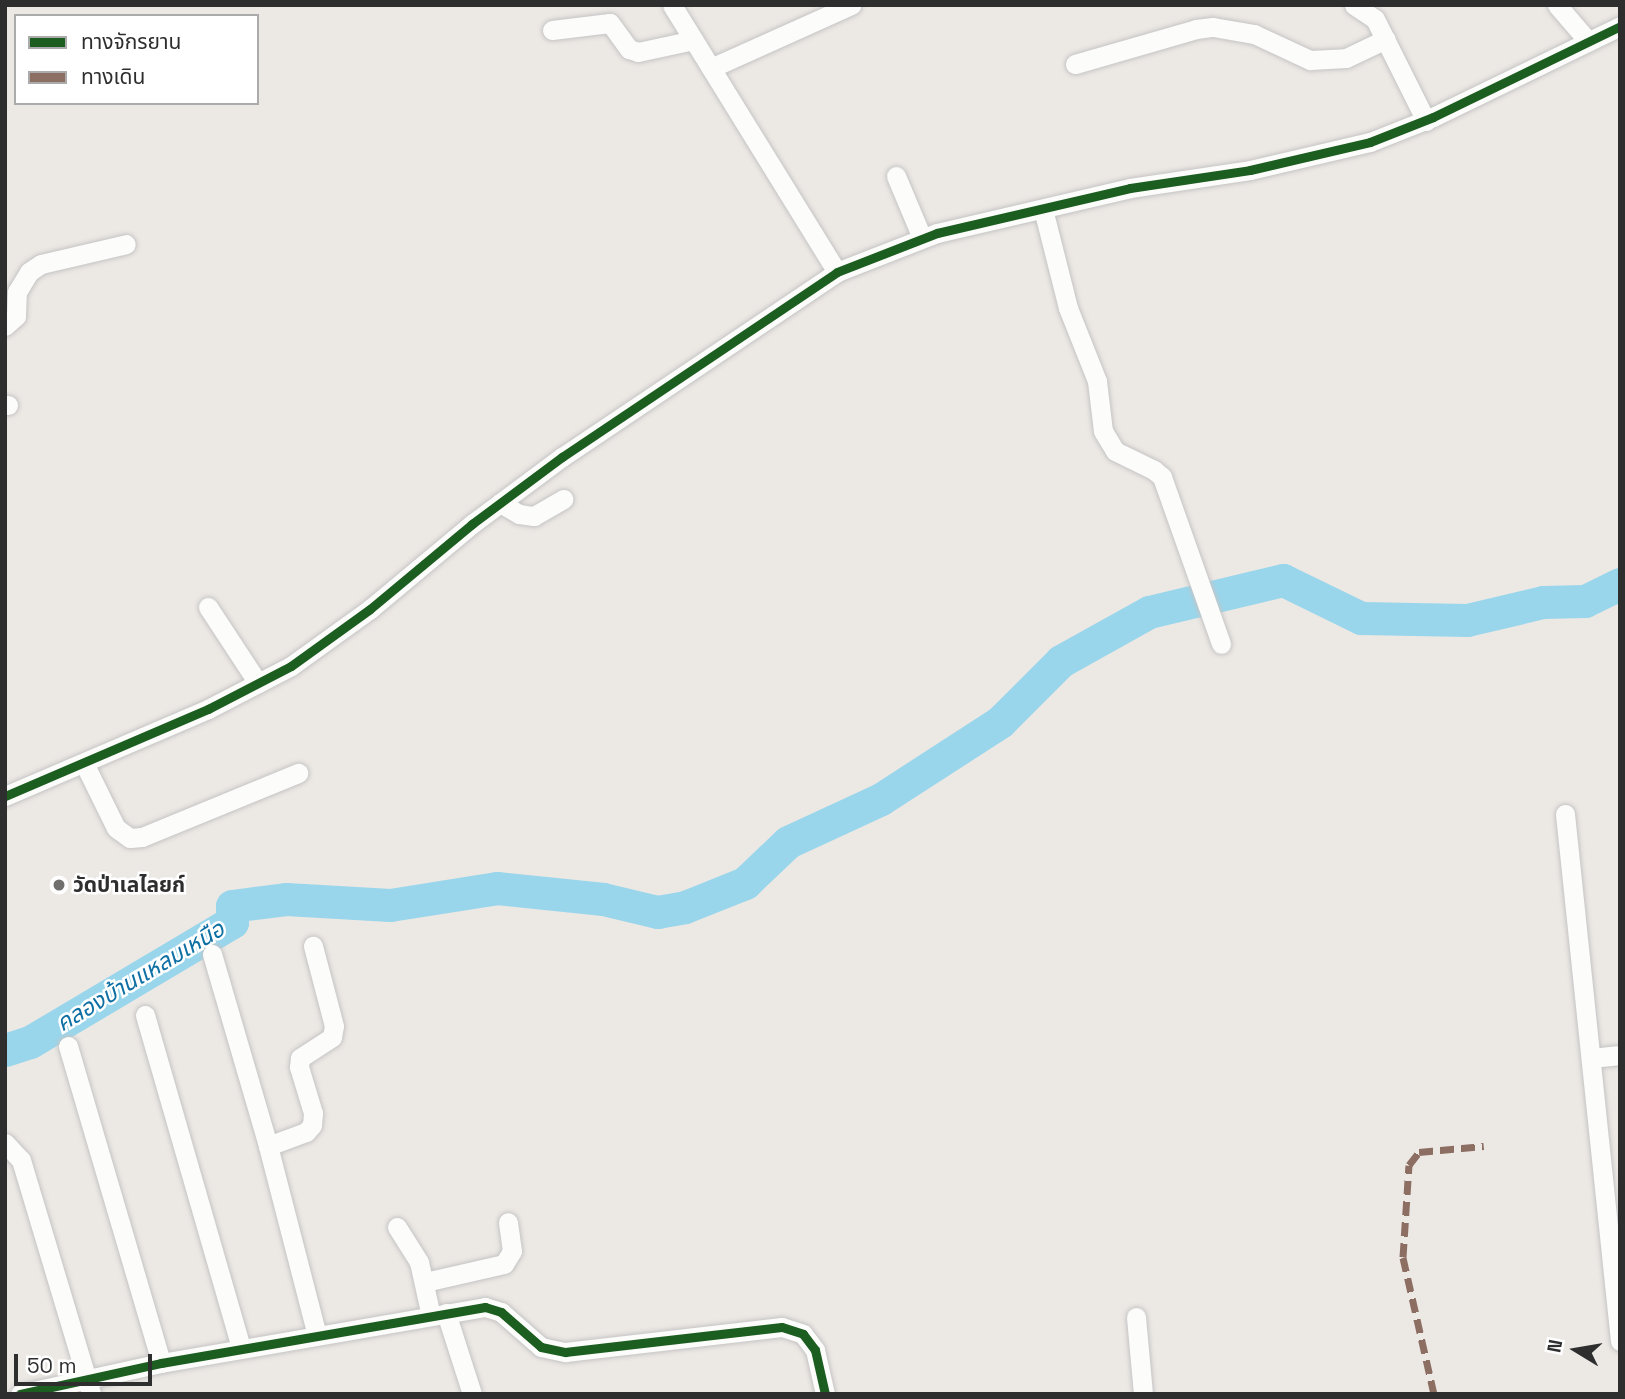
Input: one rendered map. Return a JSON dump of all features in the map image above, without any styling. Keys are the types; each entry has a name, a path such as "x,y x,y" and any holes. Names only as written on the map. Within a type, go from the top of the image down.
{"street":[{"path":"672,5 837,272"},
{"path":"711,68 851,5"},
{"path":"1354,5 1375,19 1426,121"},
{"path":"1557,5 1588,41"},
{"path":"552,30 610,23 629,49 638,51 694,40"},
{"path":"5,796 84,763 291,666 338,634 500,503 697,364 837,272 922,238 1130,188 1251,170 1370,142 1426,121 1620,26"},
{"path":"1075,64 1196,29 1213,27 1254,34 1310,60 1320,61 1346,58 1386,39"},
{"path":"896,176 922,238"},
{"path":"1043,209 1068,308 1097,381 1103,431 1115,452 1154,470 1162,477 1221,644"},
{"path":"5,326 16,316 17,292 29,272 41,264 126,244"},
{"path":"500,503 519,514 534,516 563,499"},
{"path":"208,607 258,683"},
{"path":"84,763 116,828 130,838 142,837 298,773"},
{"path":"1565,814 1620,1341"},
{"path":"268,1146 306,1132 312,1125 313,1113 299,1067 300,1058 332,1037 334,1026 313,946"},
{"path":"212,954 268,1146 317,1335"},
{"path":"145,1016 241,1348"},
{"path":"68,1046 162,1363"},
{"path":"1591,1058 1620,1055"},
{"path":"5,1143 21,1160 89,1386"},
{"path":"425,1282 504,1264 512,1251 509,1222"},
{"path":"397,1227 412,1247 472,1394"},
{"path":"20,1394 89,1386 162,1363 241,1348 439,1314 493,1309 541,1347 565,1352 782,1327 803,1334 815,1350 825,1394"},
{"path":"1136,1317 1143,1394"}],"waterway":[{"name":"คลองบ้านแหลมเหนือ","path":"5,1050 30,1042 232,922 232,906 286,899 390,905 497,888 603,899 657,912 685,907 745,883 788,842 881,799 1000,722 1061,661 1149,612 1283,580 1361,618 1467,620 1543,602 1585,601 1620,584"}],"marked path":[{"path":"1434,1394 1403,1257 1409,1165 1419,1152 1484,1146"}],"cycle path":[{"path":"5,796 208,709 291,666 370,609 472,524 562,457 837,272 937,233 1130,188 1250,170 1370,142 1433,117 1620,26"},
{"path":"20,1394 161,1363 485,1307 501,1312 541,1347 565,1352 782,1327 803,1334 815,1350 825,1394"}],"place":[{"name":"วัดป่าเลไลยก์","path":"59,885"}]}
